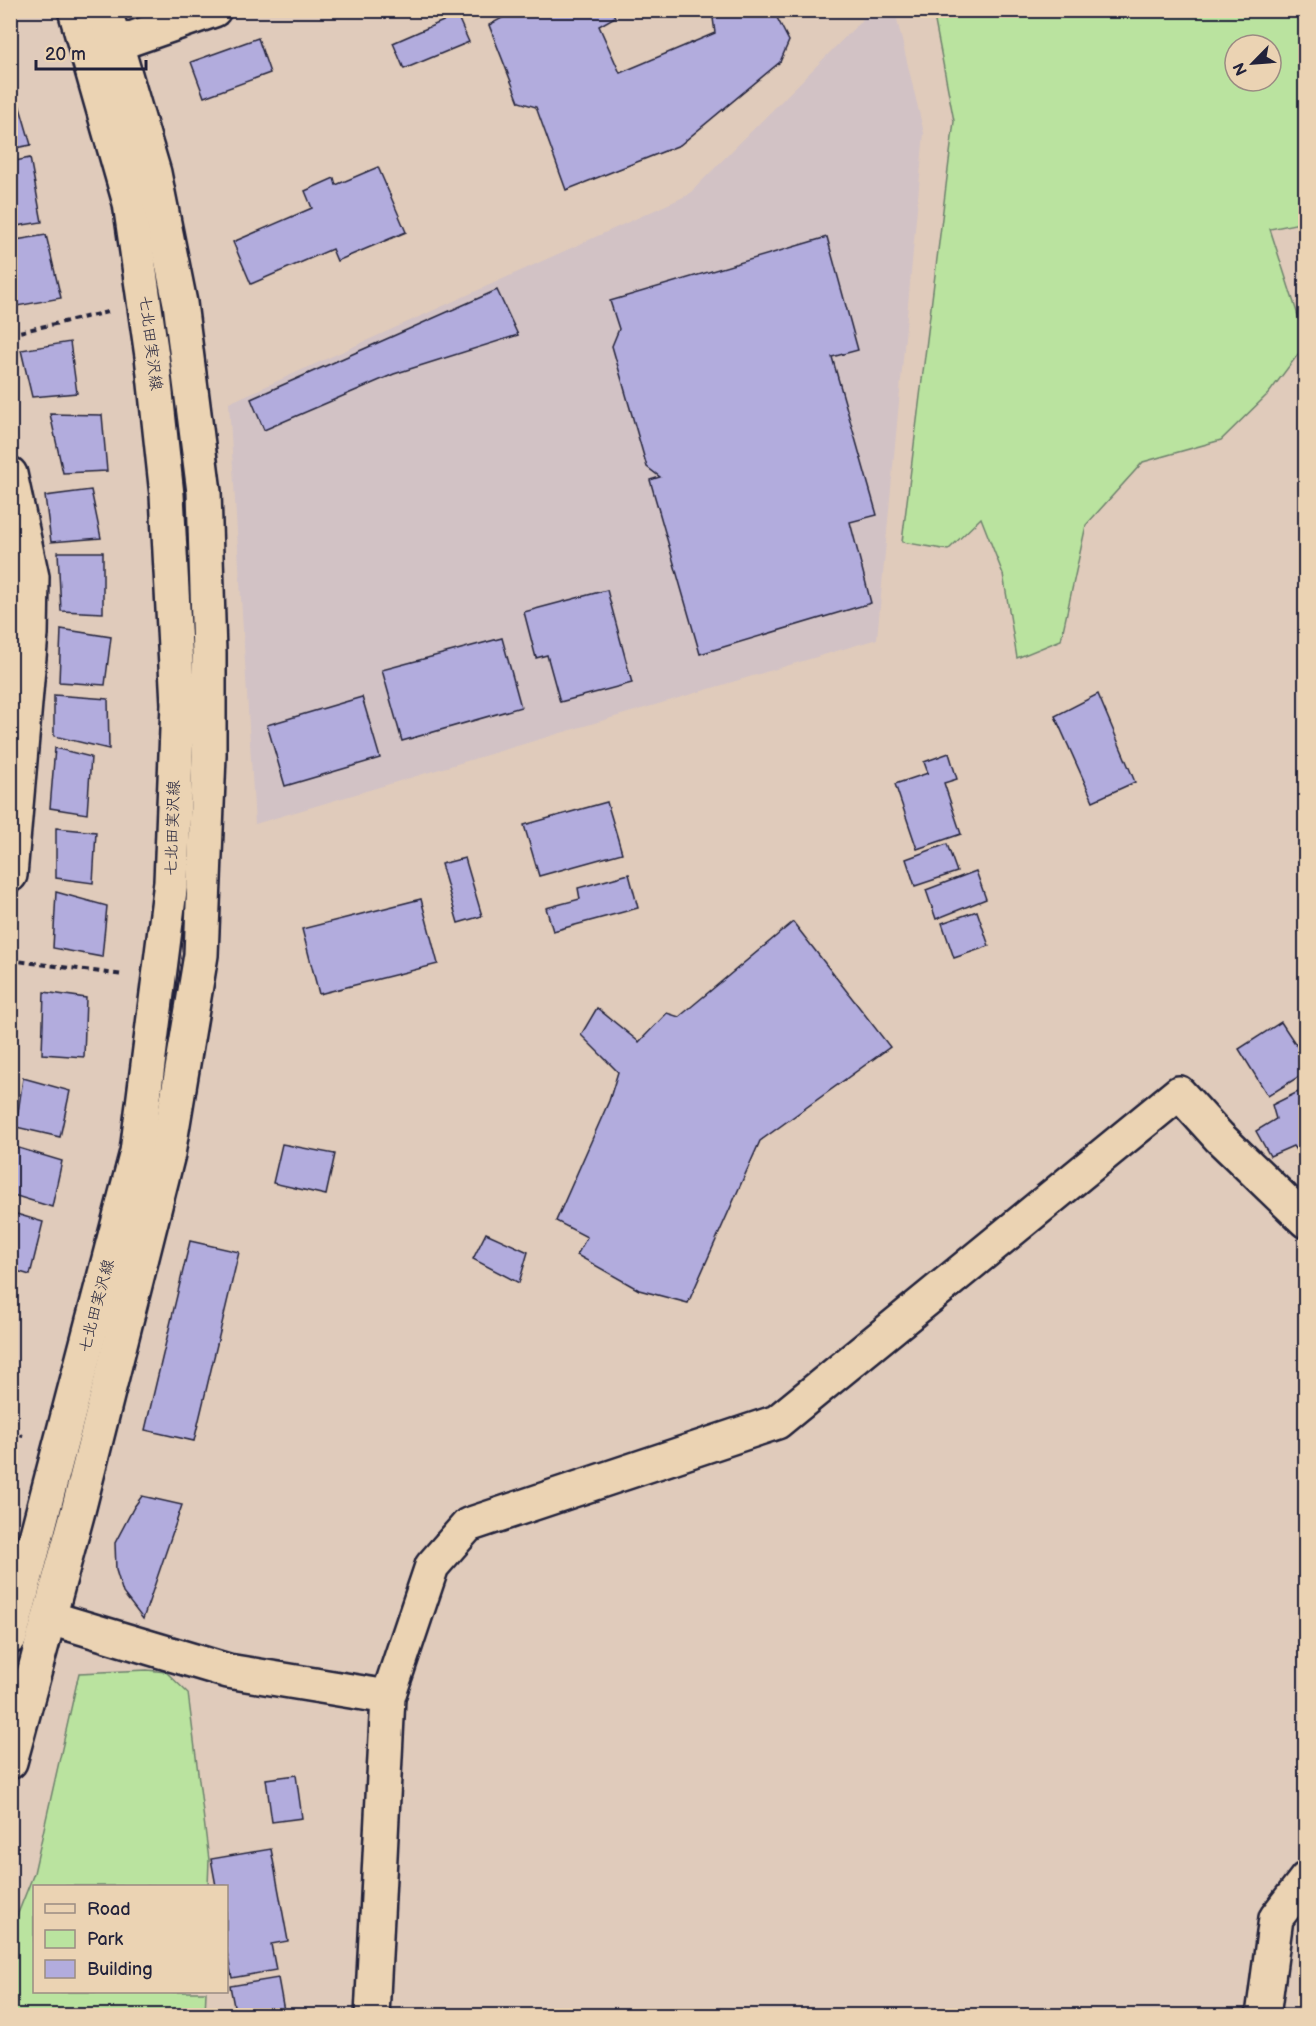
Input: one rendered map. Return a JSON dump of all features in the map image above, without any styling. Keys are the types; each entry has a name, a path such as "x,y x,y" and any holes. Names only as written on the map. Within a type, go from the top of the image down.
{"street":[{"name":"七北田実沢線","path":"10,1637 137,1152 171,882 178,704 167,495 152,356 130,203 75,10"},
{"path":"10,1762 50,1618 168,1154 201,956 209,755 209,653 204,492 180,303 154,173 104,10"},
{"path":"116,44 214,10"},
{"path":"10,474 32,577 31,634 10,874"},
{"path":"372,2016 388,1697 432,1566 468,1525 777,1422 1179,1093 1219,1137 1305,1221"},
{"path":"50,1618 228,1671 388,1697"},
{"path":"1263,2016 1276,1918 1305,1879"}],"path":[{"path":"10,334 120,309"},
{"path":"10,960 123,975"},
{"path":"10,1433 23,1436"}],"shaded area":[{"path":"871,11 895,11 924,133 877,639 255,824 229,403 688,195"}],"green space":[{"path":"933,11 1305,11 1305,222 1270,229 1305,337 1305,345 1269,393 1221,440 1143,462 1086,525 1061,640 1017,658 1003,574 981,518 948,550 902,542 954,121"},
{"path":"147,1670 166,1672 188,1693 209,1860 208,1885 33,1885 33,1993 206,1993 205,2015 11,2015 11,1931 34,1873 79,1673"}],"building":[{"path":"517,10 611,10 615,17 599,26 620,73 715,33 713,18 738,10 773,10 789,41 780,62 680,145 566,190 536,107 519,102 489,25"},
{"path":"457,15 469,42 404,69 393,43"},
{"path":"258,38 270,73 204,97 191,62"},
{"path":"12,80 31,145 10,149 10,81"},
{"path":"30,158 42,222 10,227 10,162"},
{"path":"378,167 406,232 337,261 332,249 251,284 233,242 312,208 305,191 334,178 336,185"},
{"path":"46,235 61,298 17,306 10,283 10,241"},
{"path":"827,237 858,350 832,357 877,515 850,522 871,603 700,654 650,480 660,477 647,467 612,346 619,329 610,301"},
{"path":"497,290 518,335 394,374 264,430 251,399"},
{"path":"70,342 77,393 32,397 21,350"},
{"path":"50,414 102,415 107,471 63,473"},
{"path":"91,490 101,538 51,542 45,496"},
{"path":"58,552 103,552 103,613 61,611"},
{"path":"607,590 632,683 560,702 547,655 536,658 524,612"},
{"path":"61,629 111,637 105,685 59,682"},
{"path":"502,638 521,707 402,741 382,670"},
{"path":"1098,694 1135,782 1093,801 1055,716"},
{"path":"54,695 108,699 109,749 54,736"},
{"path":"362,697 380,758 285,786 267,725"},
{"path":"55,748 91,757 87,814 50,808"},
{"path":"949,753 957,779 944,783 961,834 917,849 895,784 928,773 924,762"},
{"path":"607,802 622,853 539,876 524,825"},
{"path":"56,828 96,832 93,883 56,878"},
{"path":"947,844 957,872 915,886 906,859"},
{"path":"465,858 482,916 458,923 441,864"},
{"path":"976,871 986,899 936,919 926,890"},
{"path":"629,874 638,908 553,931 546,908 580,899 578,888"},
{"path":"56,892 107,906 102,957 53,948"},
{"path":"421,899 438,964 319,994 302,929"},
{"path":"977,911 989,946 954,958 942,923"},
{"path":"793,922 890,1047 760,1141 688,1303 639,1290 577,1255 587,1237 556,1221 609,1101 618,1072 581,1035 597,1008 639,1042 667,1013 679,1017"},
{"path":"44,992 86,998 84,1057 42,1054"},
{"path":"1281,1022 1306,1060 1306,1072 1268,1096 1239,1049"},
{"path":"23,1078 70,1091 60,1137 16,1127"},
{"path":"1298,1092 1306,1104 1306,1164 1293,1146 1270,1156 1256,1131 1276,1119 1272,1105"},
{"path":"282,1144 335,1154 326,1195 273,1183"},
{"path":"12,1146 62,1161 52,1207 10,1194"},
{"path":"10,1212 43,1222 30,1275 10,1269"},
{"path":"486,1233 528,1252 519,1283 473,1259"},
{"path":"190,1241 239,1252 194,1441 145,1430"},
{"path":"142,1496 182,1505 143,1619 123,1593 116,1570 115,1543"},
{"path":"296,1775 302,1818 272,1822 266,1779"},
{"path":"271,1849 288,1941 271,1944 276,1970 232,1978 228,1957 228,1885 216,1885 211,1859"},
{"path":"278,1978 285,2016 236,2016 230,1986"}]}
